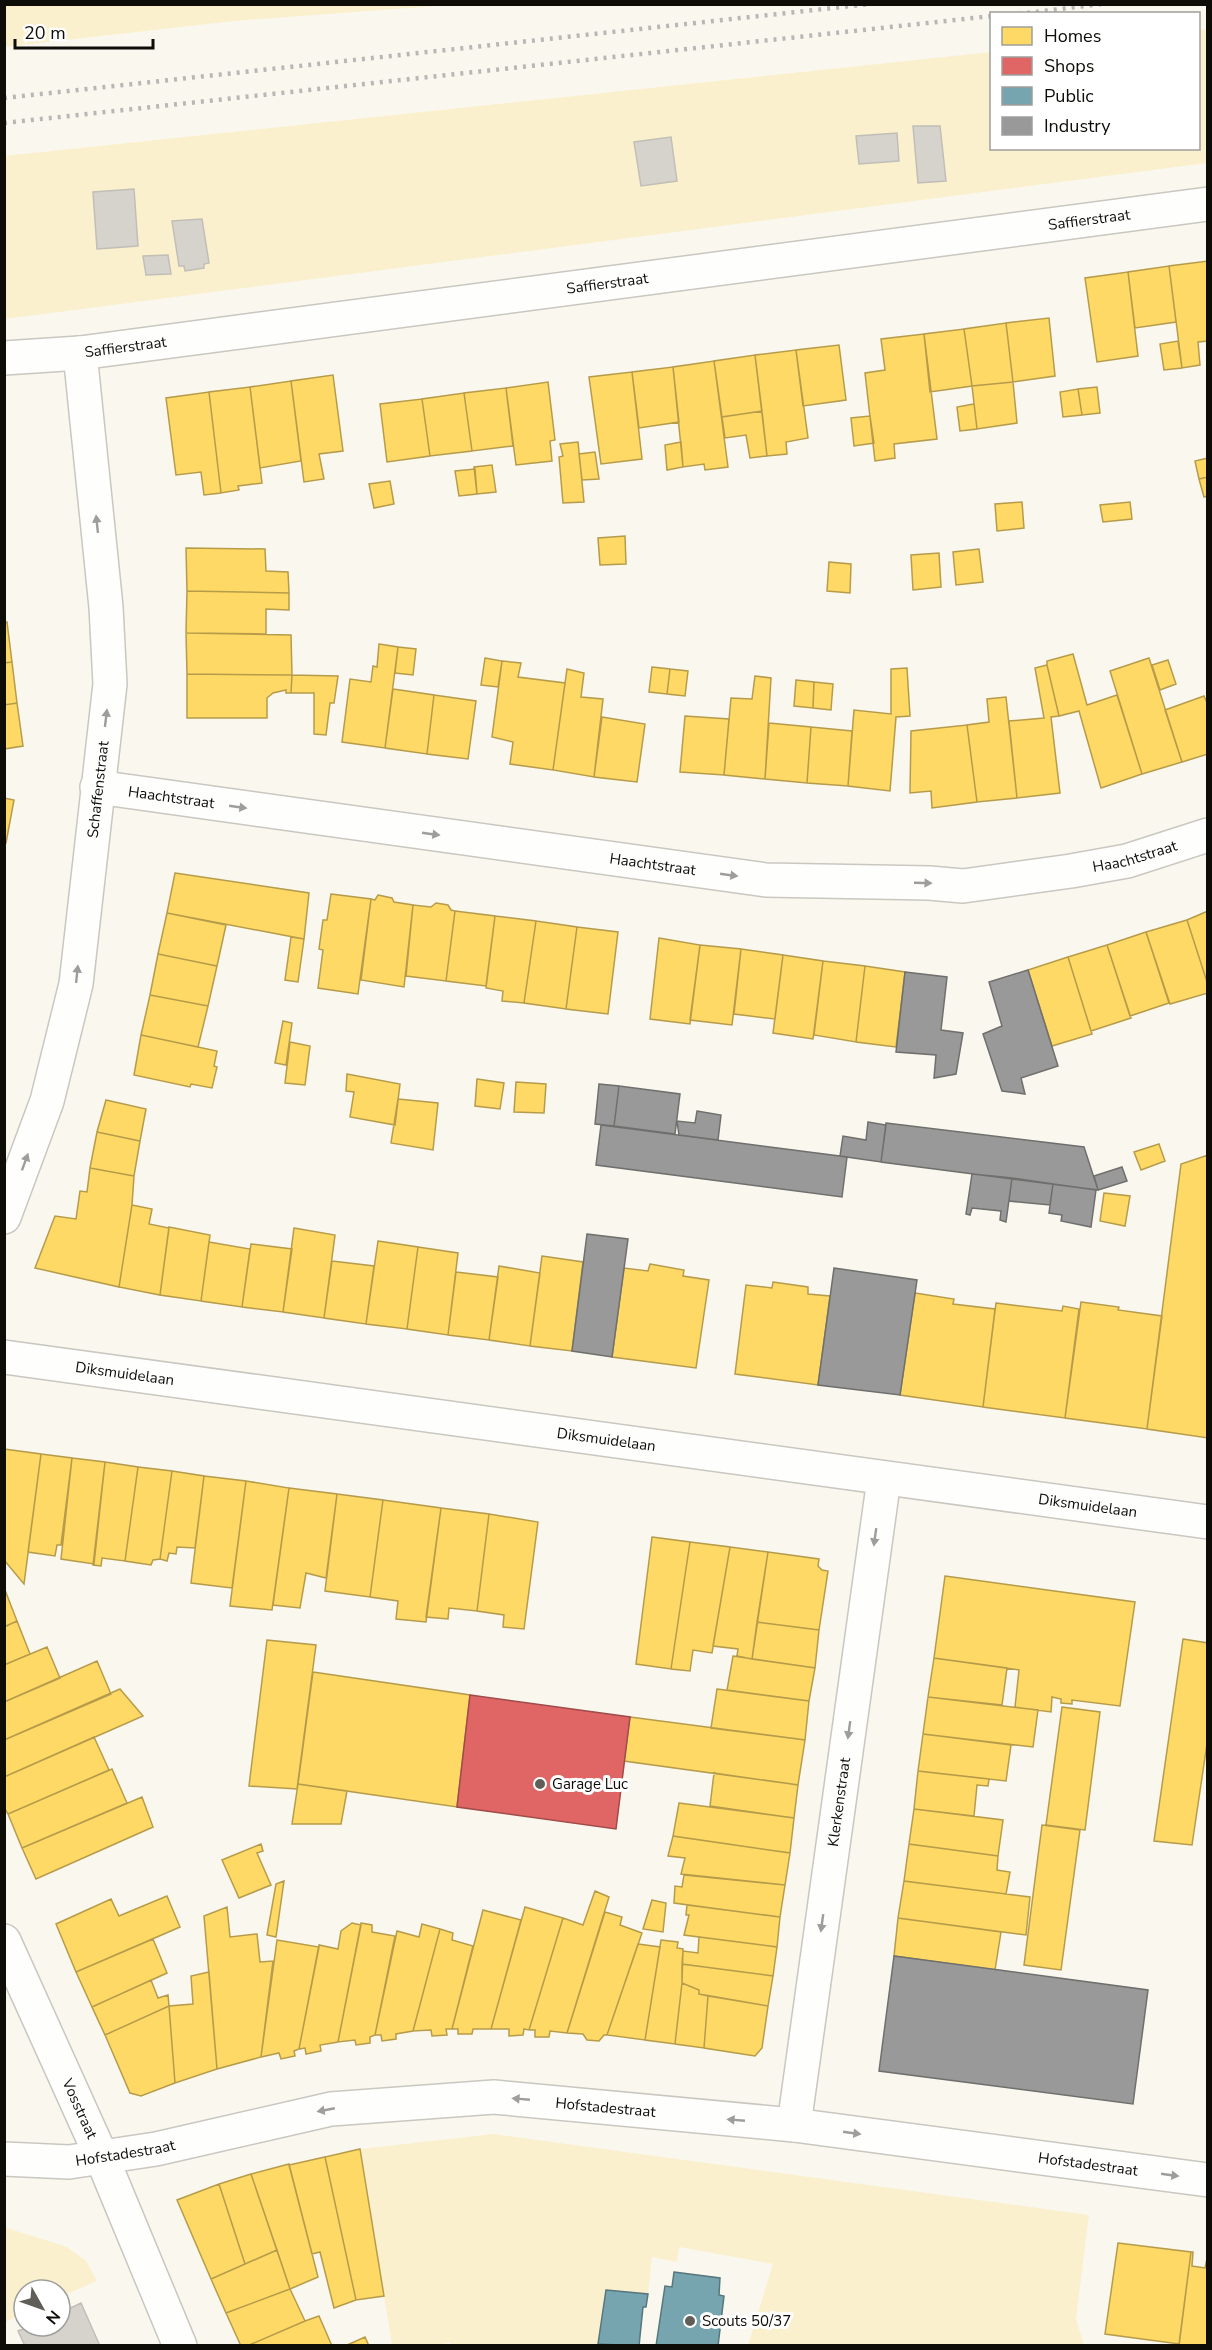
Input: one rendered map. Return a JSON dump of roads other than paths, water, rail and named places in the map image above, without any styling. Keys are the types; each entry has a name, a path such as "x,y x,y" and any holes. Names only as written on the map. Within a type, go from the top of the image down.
{"street":[{"name":"Saffierstraat","path":"4,358 80,353 1208,204"},
{"name":"Schaffenstraat","path":"4,1217 47,1101 76,984 110,684 106,607 80,353"},
{"name":"Haachtstraat","path":"97,787 766,880 928,883 963,886 1127,861 1208,835"},
{"name":"Diksmuidelaan","path":"4,1358 1208,1522"},
{"name":"Klerkenstraat","path":"794,2125 884,1479"},
{"name":"Vosstraat","path":"4,1941 102,2158 180,2346"},
{"name":"Hofstadestraat","path":"4,2159 69,2162 102,2158 156,2149 331,2109 494,2097 794,2125 1208,2181"}],"railway":[{"path":"4,98 870,4"},
{"path":"1035,12 1102,4"},
{"path":"4,123 990,16"}],"place":[{"name":"Garage Luc","path":"540,1784"},
{"name":"Scouts 50/37","path":"690,2321"}]}
